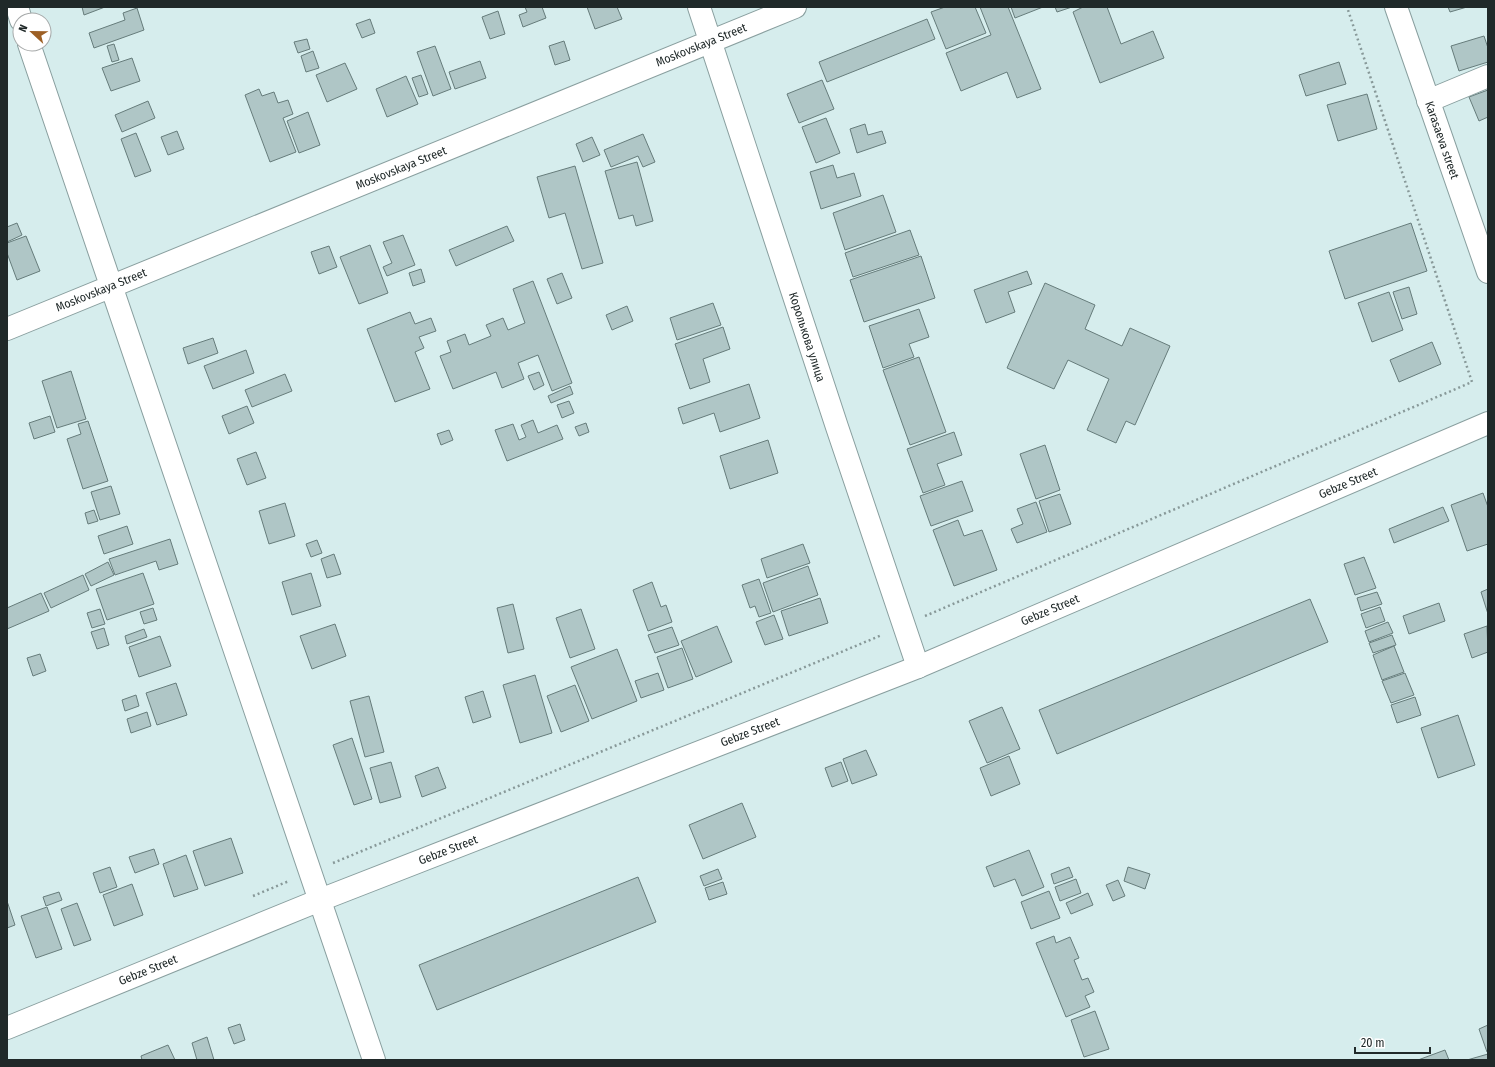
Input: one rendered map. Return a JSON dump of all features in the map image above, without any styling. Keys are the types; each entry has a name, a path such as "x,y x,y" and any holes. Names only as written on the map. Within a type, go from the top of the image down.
{"street":[{"name":"Королькова улица","path":"699,7 836,428 918,667"},
{"name":"Moskovskaya Street","path":"7,329 795,7"},
{"name":"Karasaeva street","path":"1396,7 1488,272"},
{"path":"32,52 374,1060"},
{"path":"1428,101 1488,76"},
{"name":"Gebze Street","path":"7,1028 320,900 918,667 1488,423"}],"path":[{"path":"253,896 904,626 1472,382 1347,7"}],"building":[{"path":"82,7 105,7 84,15"},
{"path":"525,7 542,7 546,18 523,27 519,15 527,12"},
{"path":"587,7 617,7 622,19 595,29"},
{"path":"945,7 975,7 986,33 946,49 931,12"},
{"path":"980,7 1008,7 1041,89 1017,98 1007,72 961,91 946,53 991,35"},
{"path":"1011,7 1043,7 1015,18"},
{"path":"1055,7 1072,7 1057,12"},
{"path":"1083,7 1107,7 1121,44 1153,31 1164,58 1100,83 1073,12"},
{"path":"1448,7 1467,7 1450,12"},
{"path":"137,8 144,30 94,48 89,33 125,20 123,13"},
{"path":"498,11 505,34 490,39 482,17"},
{"path":"370,19 375,33 362,38 356,24"},
{"path":"927,19 935,39 827,82 819,62"},
{"path":"1484,36 1488,48 1488,62 1459,71 1451,46"},
{"path":"307,39 310,49 298,53 294,42"},
{"path":"564,41 570,60 555,65 549,46"},
{"path":"114,44 119,60 112,62 107,46"},
{"path":"435,46 451,89 433,96 417,52"},
{"path":"313,51 319,68 306,72 301,56"},
{"path":"132,58 140,81 111,91 102,68"},
{"path":"480,61 486,78 455,89 449,72"},
{"path":"1339,62 1346,84 1306,96 1299,75"},
{"path":"345,63 357,89 327,102 316,75"},
{"path":"421,75 428,94 419,97 412,78"},
{"path":"406,76 418,104 387,117 376,89"},
{"path":"822,80 834,109 799,123 787,94"},
{"path":"259,89 262,96 274,92 278,103 288,100 293,114 283,118 296,152 270,162 245,95"},
{"path":"1488,90 1488,117 1479,121 1469,97"},
{"path":"1367,94 1377,129 1338,141 1327,105"},
{"path":"148,101 155,118 122,132 115,115"},
{"path":"308,112 320,145 299,153 287,121"},
{"path":"826,118 840,153 816,163 802,127"},
{"path":"865,124 868,135 882,131 886,143 857,153 850,129"},
{"path":"177,131 184,149 168,155 161,137"},
{"path":"136,133 151,171 135,177 121,139"},
{"path":"643,134 655,162 643,167 638,156 611,167 604,150"},
{"path":"592,137 600,155 583,162 576,144"},
{"path":"637,162 653,221 636,226 633,215 619,219 605,171"},
{"path":"833,165 837,178 854,173 861,196 821,209 810,172"},
{"path":"575,166 603,263 582,269 565,213 549,218 537,177"},
{"path":"883,195 896,232 845,250 833,213"},
{"path":"17,223 22,235 7,242 7,227"},
{"path":"1411,223 1427,271 1345,299 1329,251"},
{"path":"507,226 514,241 456,266 449,250"},
{"path":"910,230 919,255 853,277 845,253"},
{"path":"403,235 415,265 387,276 383,267 392,263 383,242"},
{"path":"26,236 40,271 17,280 7,253 7,243"},
{"path":"370,245 388,293 359,304 340,257"},
{"path":"329,246 337,267 319,274 311,252"},
{"path":"921,256 935,298 864,322 850,280"},
{"path":"421,269 425,282 413,286 409,273"},
{"path":"1027,271 1032,284 1008,292 1015,312 986,323 974,290"},
{"path":"562,273 572,298 557,304 547,279"},
{"path":"533,281 572,383 552,391 538,355 518,363 524,379 502,388 496,372 453,389 440,356 451,352 447,341 465,334 469,345 491,336 486,325 503,318 508,330 525,323 513,289"},
{"path":"1045,283 1095,305 1085,329 1122,346 1130,328 1170,346 1135,425 1126,421 1116,443 1087,430 1109,379 1068,360 1054,389 1007,368"},
{"path":"1409,287 1417,314 1402,319 1393,292"},
{"path":"1389,292 1403,330 1372,342 1358,303"},
{"path":"713,303 721,325 677,340 670,318"},
{"path":"627,306 633,321 612,330 606,315"},
{"path":"919,309 929,337 909,344 914,357 883,368 869,326"},
{"path":"410,312 415,324 431,318 436,331 419,337 424,348 415,352 430,389 395,402 367,329"},
{"path":"723,327 730,349 703,359 710,382 690,389 675,344"},
{"path":"213,338 218,353 188,364 183,348"},
{"path":"1432,342 1441,364 1399,382 1390,360"},
{"path":"246,350 254,373 213,389 204,366"},
{"path":"919,357 946,432 910,445 883,370"},
{"path":"71,371 86,419 57,428 42,381"},
{"path":"539,372 544,385 534,390 528,376"},
{"path":"285,374 292,391 252,407 245,390"},
{"path":"749,384 760,418 720,432 714,413 683,424 678,408"},
{"path":"570,386 573,394 551,403 548,396"},
{"path":"569,401 574,413 562,418 557,405"},
{"path":"247,406 254,423 229,434 222,416"},
{"path":"50,416 55,432 34,439 29,423"},
{"path":"533,420 538,433 557,425 563,439 507,461 495,430 513,424 519,440 526,437 521,425"},
{"path":"88,421 108,481 83,489 67,439 81,434 78,424"},
{"path":"586,423 589,432 579,436 575,427"},
{"path":"449,430 453,440 441,445 437,434"},
{"path":"954,432 962,455 937,464 945,485 923,493 907,449"},
{"path":"768,440 778,473 730,489 720,456"},
{"path":"1045,445 1060,490 1036,499 1020,454"},
{"path":"256,452 266,478 247,485 237,459"},
{"path":"962,481 973,511 931,526 920,496"},
{"path":"111,486 120,514 100,520 91,492"},
{"path":"1483,493 1488,507 1488,544 1467,551 1451,505"},
{"path":"1060,494 1071,524 1049,532 1039,501"},
{"path":"1036,502 1047,532 1017,543 1011,529 1023,524 1017,509"},
{"path":"285,503 295,536 269,544 259,511"},
{"path":"1443,507 1449,521 1394,543 1389,529"},
{"path":"94,510 98,521 88,524 85,513"},
{"path":"958,520 964,536 982,530 997,570 954,586 933,530"},
{"path":"127,526 133,544 104,554 98,536"},
{"path":"170,539 178,564 159,570 156,561 115,575 109,559"},
{"path":"317,540 322,553 311,557 306,544"},
{"path":"803,544 810,563 767,578 761,559"},
{"path":"334,554 341,574 327,578 321,559"},
{"path":"1364,557 1376,588 1355,595 1344,564"},
{"path":"108,562 114,575 91,586 85,574"},
{"path":"808,566 818,595 773,612 763,583"},
{"path":"143,573 154,604 107,620 96,589"},
{"path":"311,573 321,606 292,615 282,582"},
{"path":"83,575 89,590 51,608 44,593"},
{"path":"759,579 771,613 759,617 755,606 750,608 742,585"},
{"path":"652,582 661,607 666,605 672,622 648,631 633,590"},
{"path":"1488,589 1488,614 1481,592"},
{"path":"1377,592 1382,604 1361,611 1357,598"},
{"path":"41,593 49,611 7,629 7,608"},
{"path":"820,598 828,623 789,636 781,611"},
{"path":"1310,599 1328,642 1057,754 1039,710"},
{"path":"1439,603 1445,621 1409,634 1403,616"},
{"path":"513,604 524,649 508,653 497,608"},
{"path":"1380,607 1385,621 1366,628 1361,614"},
{"path":"153,608 157,620 144,624 140,612"},
{"path":"100,609 105,624 92,628 87,613"},
{"path":"581,609 595,649 570,658 556,618"},
{"path":"774,615 783,639 765,645 756,622"},
{"path":"1388,622 1393,633 1369,642 1365,631"},
{"path":"335,624 346,656 312,669 300,636"},
{"path":"717,626 732,662 696,677 681,641"},
{"path":"1487,626 1488,652 1472,658 1464,634"},
{"path":"672,627 679,645 655,653 648,635"},
{"path":"104,628 109,645 97,649 91,632"},
{"path":"144,629 147,637 127,644 125,636"},
{"path":"1392,635 1396,645 1373,653 1369,643"},
{"path":"160,636 171,666 139,677 129,647"},
{"path":"1394,646 1404,672 1382,680 1373,655"},
{"path":"682,648 693,679 668,688 657,657"},
{"path":"617,649 637,701 592,719 571,667"},
{"path":"40,654 46,671 33,676 27,658"},
{"path":"658,673 664,690 641,698 635,681"},
{"path":"1405,673 1414,695 1391,703 1382,681"},
{"path":"535,675 552,733 520,743 503,685"},
{"path":"176,683 187,715 157,725 146,693"},
{"path":"575,685 589,721 561,732 547,696"},
{"path":"483,691 491,717 473,723 465,697"},
{"path":"136,695 139,706 125,711 122,700"},
{"path":"369,696 384,752 365,757 350,701"},
{"path":"1415,697 1421,715 1397,723 1391,705"},
{"path":"1002,707 1020,749 987,763 969,721"},
{"path":"147,712 151,726 131,733 127,719"},
{"path":"1458,715 1475,765 1438,778 1421,728"},
{"path":"352,738 372,799 354,805 333,745"},
{"path":"866,750 877,775 852,784 843,759"},
{"path":"1009,756 1020,784 991,796 980,768"},
{"path":"391,762 401,797 380,803 370,768"},
{"path":"841,762 848,781 832,787 825,768"},
{"path":"438,767 446,788 422,797 415,776"},
{"path":"742,803 756,837 703,859 689,825"},
{"path":"231,838 243,873 205,886 193,851"},
{"path":"154,849 159,864 135,873 129,857"},
{"path":"1029,850 1044,887 1022,896 1015,879 994,887 986,867"},
{"path":"186,855 198,889 174,897 163,864"},
{"path":"110,867 117,887 100,893 93,873"},
{"path":"1069,867 1073,877 1054,884 1051,874"},
{"path":"1128,867 1150,874 1145,889 1124,881"},
{"path":"718,869 722,879 704,886 700,876"},
{"path":"638,877 656,922 437,1010 419,965"},
{"path":"1076,879 1081,893 1060,901 1055,887"},
{"path":"1118,880 1125,896 1113,901 1106,885"},
{"path":"723,882 727,894 709,900 705,888"},
{"path":"132,884 143,915 114,926 103,895"},
{"path":"1049,891 1060,918 1031,929 1021,902"},
{"path":"59,892 62,900 46,906 43,897"},
{"path":"1088,893 1093,905 1071,914 1066,903"},
{"path":"7,901 15,925 7,928"},
{"path":"77,903 91,940 74,946 61,909"},
{"path":"47,907 62,949 36,958 21,916"},
{"path":"1054,936 1056,943 1070,937 1079,958 1074,960 1082,980 1088,978 1094,992 1085,996 1090,1007 1066,1017 1036,943"},
{"path":"1095,1011 1109,1049 1084,1057 1071,1020"},
{"path":"240,1024 245,1040 234,1044 228,1028"},
{"path":"1488,1025 1488,1051 1487,1052 1479,1029"},
{"path":"207,1037 214,1060 197,1060 192,1043"},
{"path":"168,1045 175,1060 142,1060 141,1056"},
{"path":"1445,1050 1449,1060 1418,1060"},
{"path":"1488,1054 1488,1060 1467,1060"}]}
